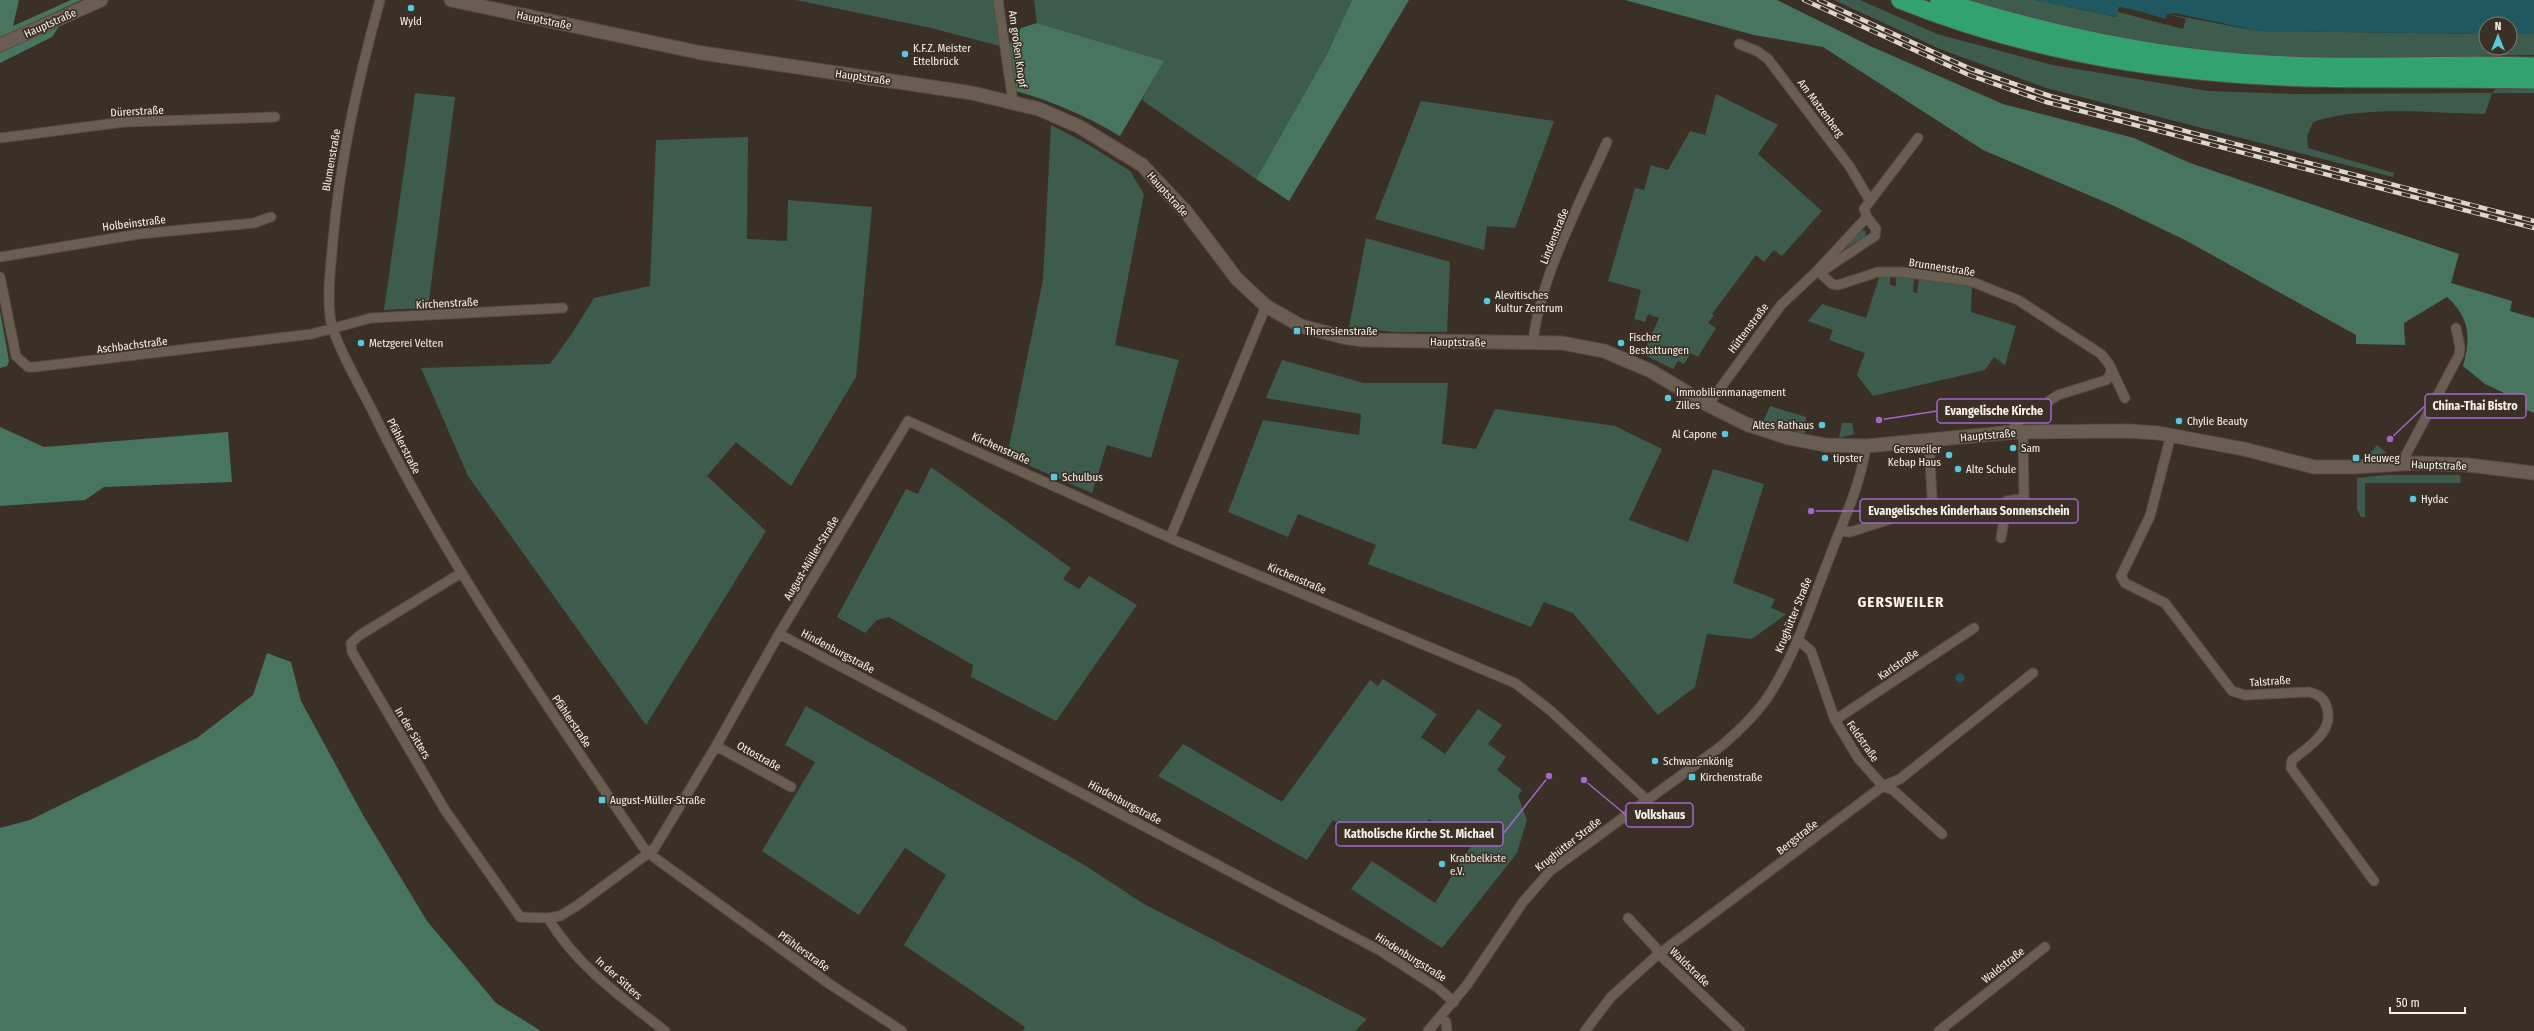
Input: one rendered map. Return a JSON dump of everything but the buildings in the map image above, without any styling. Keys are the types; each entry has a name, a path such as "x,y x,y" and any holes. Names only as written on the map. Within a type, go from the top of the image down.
{"highway":[{"path":"1900,0 1989,30 2054,47 2175,69 2294,77 2534,80"},
{"path":"1939,0 2054,34 2115,46 2215,60 2291,64 2534,66"}],"main road":[{"name":"Hauptstraße","path":"0,46 101,0"},
{"name":"Hauptstraße","path":"451,0 702,53 972,93 1039,109 1080,128 1142,165 1186,213 1237,279 1266,306 1301,326 1343,337 1363,340 1562,343 1604,351 1652,371 1708,405 1746,424 1789,438 1832,446 1866,446 2019,432 2128,431 2171,435 2254,451 2314,467 2354,468 2401,464 2468,465 2534,473"}],"street":[{"name":"Blumenstraße","path":"333,328 330,317 330,280 341,168 352,110 380,0"},
{"name":"Am großen Knopf","path":"998,0 1013,102"},
{"name":"Am Matzenberg","path":"1739,44 1757,51 1768,59 1850,167 1870,201"},
{"name":"Dürerstraße","path":"0,138 124,122 275,117"},
{"path":"1867,217 1864,209 1903,161 1918,138"},
{"name":"Lindenstraße","path":"1533,343 1542,297 1571,223 1607,142"},
{"name":"Holbeinstraße","path":"0,257 139,234 254,223 271,217"},
{"name":"Hüttenstraße","path":"1708,405 1781,305 1818,272 1867,217 1876,229 1875,236 1818,272"},
{"name":"Brunnenstraße","path":"1818,272 1832,284 1838,284 1878,272 1908,273 1970,281 2018,300 2101,354 2125,398"},
{"name":"Aschbachstraße","path":"0,277 16,356 28,367 43,367 312,334 333,328"},
{"path":"1170,538 1266,306"},
{"name":"Kirchenstraße","path":"333,328 371,318 563,308"},
{"name":"Pfählerstraße","path":"333,328 395,457 462,573 531,682 649,854 831,985 902,1031"},
{"path":"2401,464 2459,355 2460,347 2456,328"},
{"path":"2001,538 2007,501 2024,498 2019,432 2016,424 2051,399 2106,380 2109,377 2111,370"},
{"name":"Kirchenstraße","path":"908,421 1170,538 1515,683 1551,710 1648,801"},
{"name":"August-Müller-Straße","path":"649,854 716,746 779,634 908,421"},
{"name":"Talstraße","path":"2171,435 2150,516 2121,576 2125,583 2165,603 2232,691 2244,695 2309,692 2316,693 2325,701 2329,717 2326,729 2311,746 2292,760 2291,768 2374,881"},
{"path":"1929,441 1933,515"},
{"name":"Krughütter Straße","path":"1428,1031 1454,1002 1537,884 1550,871 1720,748 1751,717 1771,693 1797,639 1840,530 1863,464 1866,446"},
{"path":"1840,530 1850,532 1900,516 1970,514"},
{"name":"In der Sitters","path":"462,573 360,634 351,643 352,652 445,810 520,917 548,918 560,916 649,854"},
{"name":"Karlstraße","path":"1835,720 1974,628"},
{"name":"Hindenburgstraße","path":"779,634 1379,950 1438,988 1454,1002"},
{"name":"Feldstraße","path":"1797,639 1811,651 1835,720 1858,758 1883,786 1893,790 1942,834"},
{"name":"Bergstraße","path":"1585,1031 1611,997 1659,954 1883,786 1900,779 2033,673"},
{"name":"Ottostraße","path":"716,746 791,787"},
{"name":"In der Sitters","path":"548,918 561,939 616,993 665,1031"},
{"name":"Waldstraße","path":"1628,918 1656,948 1659,954 1740,1031"},
{"name":"Waldstraße","path":"1939,1031 2045,947"},
{"path":"1441,1017 1446,1022 1447,1031"}],"green space":[{"path":"0,0 19,0 13,26 71,0 81,0 0,38"},
{"path":"796,0 993,0 1000,46 931,28"},
{"path":"1034,0 1352,0 1327,54 1256,179 1142,100 1163,61 1037,23"},
{"path":"1352,0 1409,0 1289,201 1256,179 1327,54"},
{"path":"1625,0 1777,0 1870,46 2003,104 2134,138 2190,163 2459,254 2451,283 2512,301 2510,311 2534,318 2534,413 2516,406 2517,399 2485,384 2463,366 2466,356 2468,337 2467,328 2455,305 2447,297 2404,323 2405,345 2356,344 2356,335 2185,240 2112,205 1983,150 1823,47 1754,35"},
{"path":"1834,0 1860,0 1937,34 2053,65 2208,91 2295,94 2492,93 2485,114 2398,111 2354,113 2313,122 2307,137 2308,148 2394,173 2393,177 2046,88 1940,49"},
{"path":"1958,0 2036,0 2116,17 2118,12 2183,29 2186,19 2167,14 2258,31 2478,34 2478,56 2290,59 2179,53 2068,31"},
{"path":"1037,23 1164,61 1120,136 1070,110 1016,91 1009,45 1021,28"},
{"path":"60,25 52,37 0,63 0,53"},
{"path":"2518,34 2534,34 2534,55 2518,55"},
{"path":"2496,89 2534,89 2534,93 2492,93"},
{"path":"415,93 455,97 428,308 384,310"},
{"path":"1716,94 1778,125 1758,154 1822,211 1782,256 1774,250 1764,262 1756,255 1712,314 1714,315 1708,323 1716,328 1698,357 1691,353 1684,364 1678,361 1673,369 1643,354 1659,318 1648,314 1645,322 1634,319 1641,290 1608,281 1635,188 1644,190 1651,165 1668,170 1690,131 1705,135"},
{"path":"1421,101 1554,121 1515,228 1487,226 1484,250 1375,219"},
{"path":"1051,125 1089,145 1130,171 1144,194 1115,345 1179,360 1151,458 1107,445 1092,493 1007,456 1043,280"},
{"path":"748,137 747,239 787,241 788,200 872,207 856,377 791,486 736,442 707,476 766,531 646,725 468,476 421,368 550,364 573,332 594,298 650,286 656,140"},
{"path":"1863,230 1866,232 1865,237 1844,249 1859,231"},
{"path":"1366,238 1450,262 1447,332 1393,332 1349,327"},
{"path":"1880,275 1890,276 1890,285 1896,286 1896,276 1914,278 1913,292 1917,293 1919,278 1972,286 1971,312 2016,326 2005,365 1994,357 1985,370 1873,396 1857,375 1865,353 1829,340 1833,330 1808,321 1822,304 1866,318"},
{"path":"0,311 9,361 7,366 0,368"},
{"path":"1282,360 1364,383 1448,383 1442,444 1476,449 1495,409 1615,426 1662,449 1629,520 1688,542 1713,469 1764,484 1733,583 1775,599 1771,608 1786,614 1752,639 1707,634 1695,687 1658,715 1573,613 1544,602 1531,627 1368,564 1376,545 1298,514 1288,537 1228,512 1263,420 1359,435 1361,414 1266,398"},
{"path":"1770,406 1806,417 1805,434 1763,422"},
{"path":"1842,423 1852,423 1854,434 1839,438"},
{"path":"0,427 44,447 228,432 232,482 104,487 85,500 0,506"},
{"path":"2377,445 2387,453 2368,456"},
{"path":"931,467 1071,568 1063,579 1079,589 1089,576 1137,605 1056,721 971,677 973,665 889,617 877,620 865,633 837,617 906,489 918,494"},
{"path":"2387,475 2460,475 2461,483 2365,483 2365,517 2361,517 2357,509 2357,478"},
{"path":"267,653 291,662 301,701 363,815 427,921 496,1003 541,1031 0,1031 0,828 30,820 197,738 253,695"},
{"path":"1383,679 1437,714 1421,737 1445,754 1478,709 1502,725 1488,744 1506,757 1497,770 1522,790 1518,796 1527,820 1517,853 1442,948 1351,889 1372,861 1435,903 1471,846 1429,819 1416,841 1389,822 1374,844 1333,820 1307,860 1158,776 1183,744 1282,802 1370,680 1378,686"},
{"path":"806,706 1086,866 1144,904 1367,1019 1355,1031 1023,1031 1025,1027 904,945 946,875 905,848 859,915 762,851 815,762 785,745"}],"water":[{"path":"2036,0 2534,0 2534,34 2518,34 2518,16 2478,16 2478,34 2258,31 2175,13 2167,14 2165,19 2119,7 2117,17"},
{"path":"1960,673 1965,678 1960,683 1955,678"}],"pier":[{"path":"2119,7 2165,19 2164,21 2120,10 2118,12"}],"railway":[{"path":"1804,0 1969,75 2046,102 2534,228"},
{"path":"1819,0 1971,69 2050,96 2534,221"}],"place":[{"name":"Wyld","path":"411,8"},
{"name":"K.F.Z. Meister Ettelbrück","path":"905,54"},
{"name":"Alevitisches Kultur Zentrum","path":"1487,301"},
{"name":"Theresienstraße","path":"1297,331"},
{"name":"Metzgerei Velten","path":"361,343"},
{"name":"Fischer Bestattungen","path":"1621,343"},
{"name":"Immobilienmanagement Zilles","path":"1668,398"},
{"name":"Evangelische Kirche","path":"1879,420"},
{"name":"Chylie Beauty","path":"2179,421"},
{"name":"Altes Rathaus","path":"1822,425"},
{"name":"Al Capone","path":"1725,434"},
{"name":"China-Thai Bistro","path":"2390,439"},
{"name":"Sam","path":"2013,448"},
{"name":"Gersweiler Kebap Haus","path":"1949,455"},
{"name":"tipster","path":"1825,458"},
{"name":"Heuweg","path":"2356,458"},
{"name":"Alte Schule","path":"1958,469"},
{"name":"Schulbus","path":"1054,477"},
{"name":"Hydac","path":"2413,499"},
{"name":"Evangelisches Kinderhaus Sonnenschein","path":"1811,511"},
{"name":"Schwanenkönig","path":"1655,761"},
{"name":"Katholische Kirche St. Michael","path":"1549,776"},
{"name":"Kirchenstraße","path":"1692,777"},
{"name":"Volkshaus","path":"1584,780"},
{"name":"August-Müller-Straße","path":"602,800"},
{"name":"Krabbelkiste e.V.","path":"1442,864"}],"district":[{"name":"GERSWEILER","path":"1901,602"}]}
